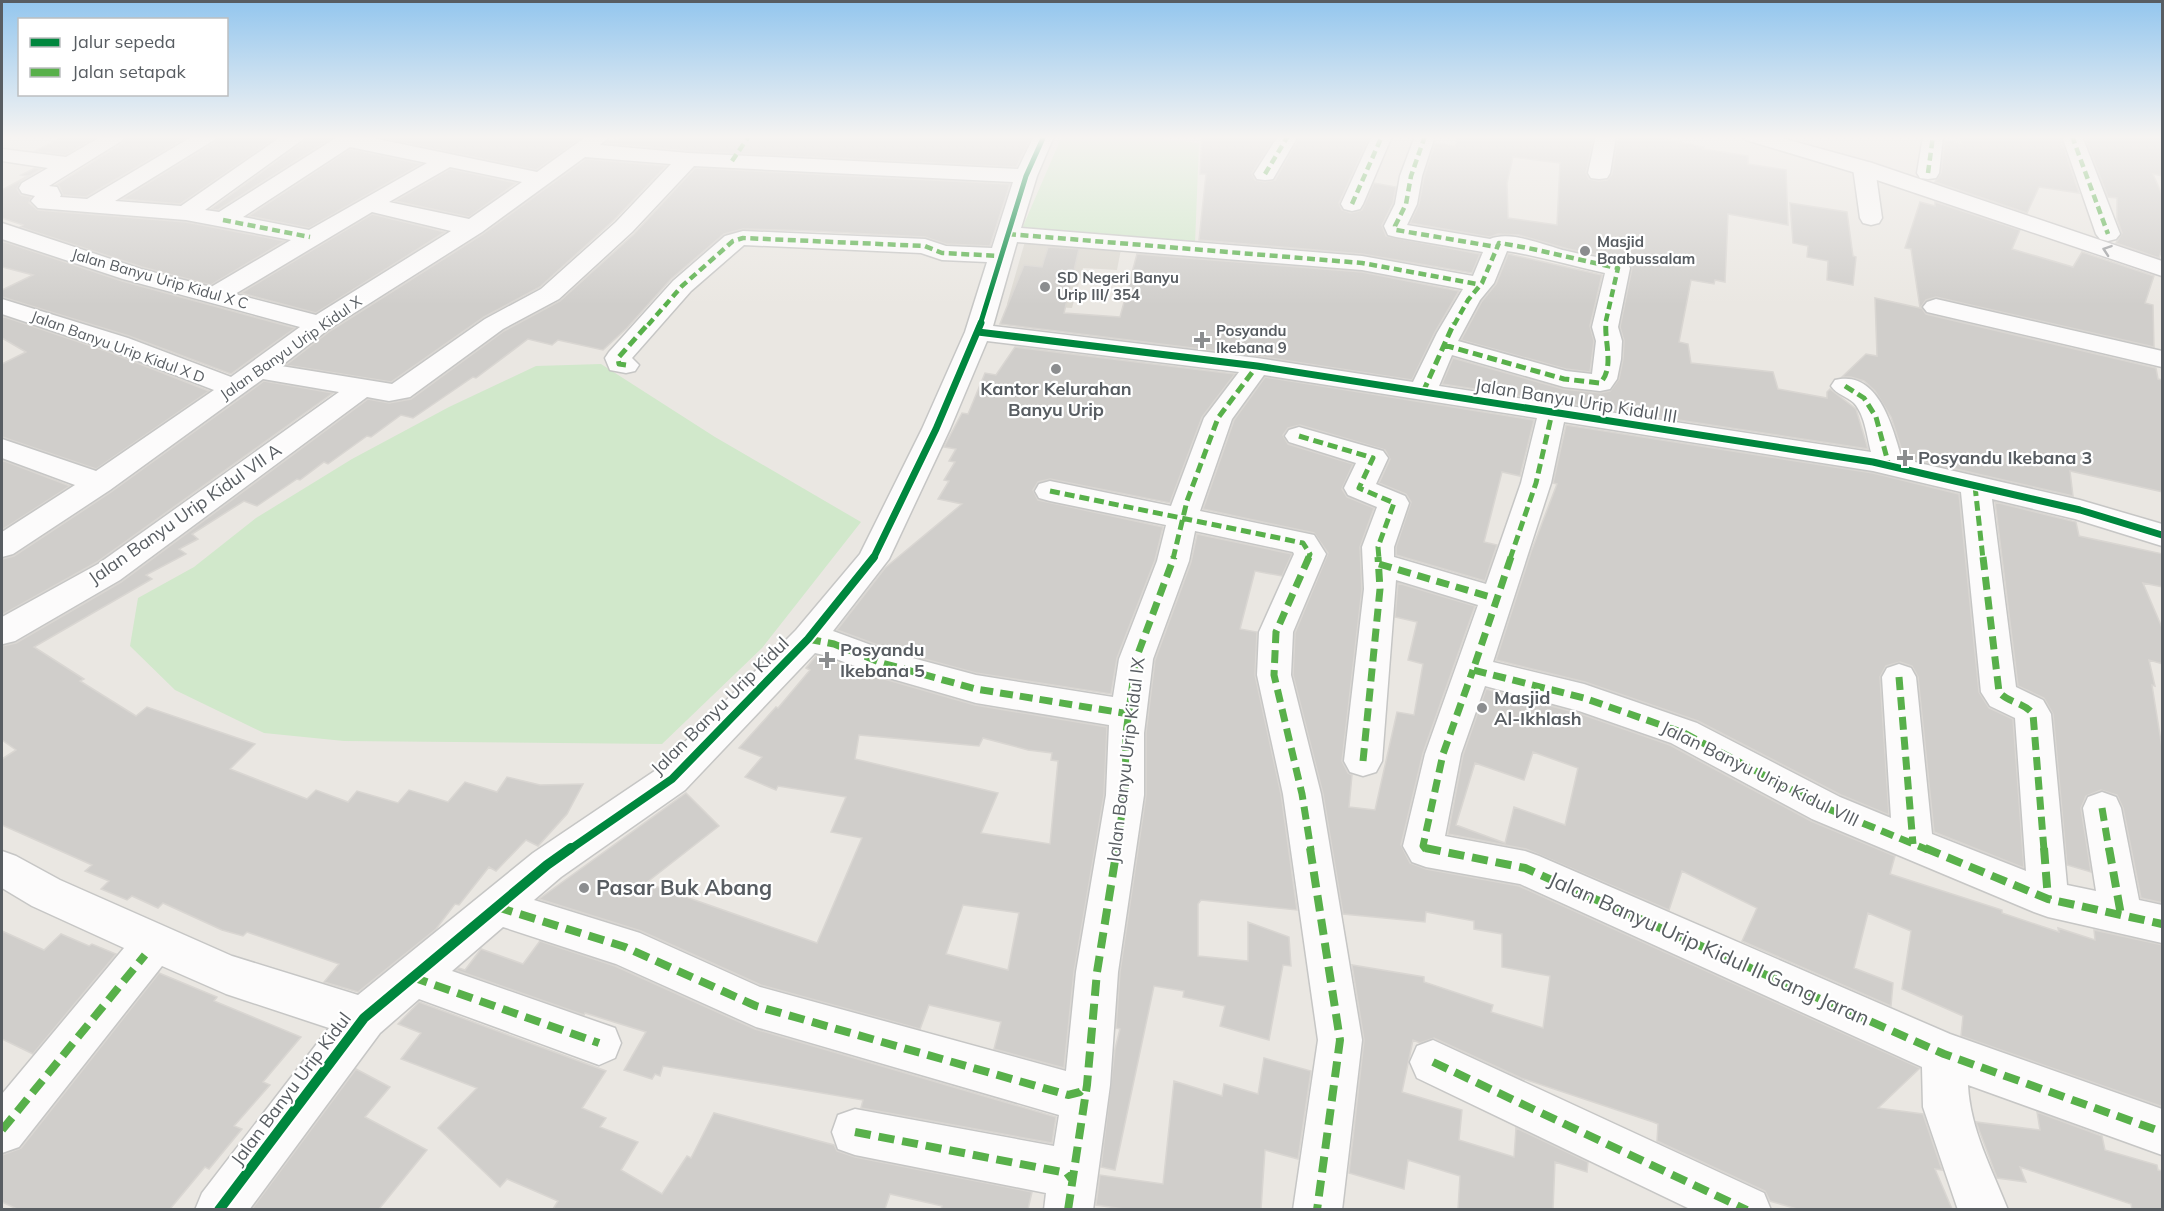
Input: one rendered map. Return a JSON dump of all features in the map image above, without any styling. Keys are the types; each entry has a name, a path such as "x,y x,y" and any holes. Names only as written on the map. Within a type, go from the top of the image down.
{"street":[{"path":"22,212 41,193"},
{"path":"90,207 114,193"},
{"path":"186,213 215,193"},
{"path":"228,216 265,193"},
{"path":"214,296 310,237 391,193"},
{"name":"Jalan Banyu Urip Kidul X","path":"2,546 99,483 320,324 474,226 521,193"},
{"path":"259,370 389,393 400,391 494,324 550,294 624,227 647,193"},
{"name":"Jalan Banyu Urip Kidul","path":"219,1209 364,1018 548,866 672,779 808,639 873,558 936,429 978,332 1021,193"},
{"path":"1352,204 1357,193"},
{"path":"1408,193 1406,204 1395,226 1396,230 1497,247"},
{"path":"1867,193 1871,218"},
{"path":"1937,193 2163,269"},
{"path":"1986,193 2163,252"},
{"path":"2093,193 2108,234"},
{"path":"369,204 446,223 474,226"},
{"path":"22,212 90,207 228,216 310,237"},
{"name":"Jalan Banyu Urip Kidul X C","path":"22,212 11,235 132,274 320,324"},
{"path":"626,365 619,364 618,357 682,286 733,242 754,238 925,246 942,253 1005,245 1200,248 1362,263 1477,285"},
{"path":"1423,393 1444,345 1477,285 1482,283 1497,247 1502,243 1545,250 1557,256 1617,267 1605,327 1608,350 1604,379 1600,383 1564,379 1444,345"},
{"name":"Jalan Banyu Urip Kidul X D","path":"2,306 119,344 234,388"},
{"path":"1936,307 2163,359"},
{"name":"Jalan Banyu Urip Kidul III","path":"978,332 1257,366 1889,466 2080,510 2163,535"},
{"name":"Jalan Banyu Urip Kidul IX","path":"1071,1195 1077,1090 1125,795 1126,733 1136,659 1173,561 1186,501 1218,418 1257,366"},
{"path":"1845,386 1864,398 1876,417 1889,466"},
{"name":"Jalan Banyu Urip Kidul VII A","path":"3,632 109,572 362,388"},
{"path":"1473,670 1536,483 1552,413"},
{"path":"1299,436 1373,458 1359,488 1394,503 1378,547 1380,589 1363,761"},
{"path":"2,447 99,483"},
{"path":"1975,486 1999,692 2009,701 2026,706 2033,714 2048,900"},
{"path":"1050,491 1303,543 1310,554 1276,632 1274,675 1302,794 1340,1040 1317,1209"},
{"path":"1379,564 1497,599"},
{"path":"808,639 834,644 882,663 976,689 1129,714"},
{"name":"Jalan Banyu Urip Kidul VIII","path":"1473,670 1584,698 1684,733 1826,808 2048,900 2163,924"},
{"name":"Jalan Banyu Urip Kidul II Gang Jaran","path":"1473,670 1443,754 1424,846 1426,850 1525,868 1944,1054 2163,1132"},
{"path":"1899,676 1913,844"},
{"path":"2102,808 2121,915"},
{"path":"2,868 46,893 226,974 364,1018"},
{"path":"497,907 625,947 756,1006 1077,1090"},
{"path":"2,1130 155,942"},
{"path":"412,977 599,1043"},
{"path":"1944,1054 1946,1107 1972,1188 1984,1209"},
{"path":"1433,1062 1748,1209"},
{"path":"855,1132 1066,1173 1071,1195"}],"shaded area":[{"name":"SD Negeri Banyu Urip III/ 354","path":"1026,238 1122,244 1117,270 1083,268 1072,308 1007,304"}],"green space":[{"path":"1038,193 1197,193 1195,244 1021,231"},
{"path":"601,364 715,437 861,522 762,648 662,744 344,741 264,733 175,690 130,646 138,598 194,567 256,518 352,459 449,407 536,366"}],"building":[{"path":"2,193 19,193 31,197 29,203 38,210 186,222 285,241 211,285 142,267 20,227 23,225 2,218"},
{"path":"62,193 94,193 86,197 63,195"},
{"path":"133,193 197,193 180,204 122,199"},
{"path":"234,193 246,193 218,210 211,209"},
{"path":"284,193 371,193 309,228 249,216"},
{"path":"410,193 503,193 469,217 395,201"},
{"path":"540,193 640,193 614,220 540,287 484,317 391,382 286,365 330,331 483,234"},
{"path":"672,193 1007,193 990,246 946,244 925,237 812,231 743,229 724,234 671,279 627,328 603,350 558,340 552,345 528,339 476,378 473,377 413,418 401,415 371,437 367,436 328,464 324,462 300,480 297,479 257,506 244,501 192,534 198,539 179,549 186,554 146,575 152,579 34,647 84,679 80,681 136,716 147,707 255,744 230,769 307,799 316,790 348,802 357,791 398,803 409,790 448,802 465,782 497,792 507,777 540,785 583,784 567,814 538,846 526,840 496,871 489,867 459,905 455,904 436,929 358,992 324,982 339,964 247,932 243,936 222,930 163,903 158,908 132,896 127,900 101,889 109,881 85,871 92,865 2,825 2,759 16,750 2,740 2,646 16,643 121,582 368,399 389,403 411,399 504,331 560,301 634,234"},
{"path":"1204,193 1344,193 1339,203 1342,210 1351,213 1362,210 1370,193 1395,193 1393,203 1382,225 1386,236 1480,254 1472,273 1362,254 1199,240"},
{"path":"1421,193 1507,193 1508,218 1557,225 1559,193 1787,193 1788,225 1728,214 1725,282 1715,280 1714,284 1691,280 1679,342 1688,344 1691,363 1773,372 1778,389 1827,398 1827,392 1830,389 1856,409 1868,449 1442,384 1453,358 1563,389 1600,393 1610,391 1619,379 1623,359 1624,341 1620,327 1632,268 1628,261 1568,249 1519,235 1498,234 1490,237 1410,223 1419,204"},
{"path":"1966,193 2036,193 2027,213"},
{"path":"2106,193 2161,193 2163,246 2159,258 2116,243 2122,233 2117,219 2117,198 2108,197"},
{"path":"1920,202 1935,206 1935,202 2020,230 2012,249 2073,267 2082,252 2154,276 2145,303 2153,305 2154,347 1936,297 1926,300 1921,307 1926,314 2156,368 2158,379 2163,380 2163,492 2070,471 2073,496 1904,457 1891,417 1875,391 1864,381 1842,377 1866,354 1877,356 1875,298 1920,308 1911,249 1905,248"},
{"path":"1790,203 1847,212 1853,256 1856,257 1853,285 1827,280 1828,261 1807,257 1808,246 1793,243"},
{"path":"372,214 445,232 316,313 241,293"},
{"path":"2,241 122,281 295,328 231,374 129,336 2,297 2,290 33,275 2,267"},
{"path":"1048,247 1079,249 1064,313 1120,317 1137,254 1362,272 1459,291 1435,332 1412,380 1257,356 1000,324 1024,265 1042,267"},
{"path":"1508,254 1602,275 1590,326 1594,341 1590,372 1566,369 1461,340 1482,301 1496,284"},
{"path":"2,316 109,352 209,391 96,469 2,437 2,364 26,352 2,338"},
{"path":"1015,347 1235,374 1202,417 1170,503 1050,479 1038,482 1033,490 1038,500 1163,527 1155,560 1117,658 1111,694 976,673 891,650 837,630 885,568 962,504 938,499 949,481 944,480 955,462 949,461 956,449 944,447 962,413 968,414 985,373 996,375"},
{"path":"1265,377 1534,420 1520,476 1502,472 1484,542 1497,545 1485,581 1396,555 1396,547 1411,502 1406,494 1379,483 1390,459 1385,450 1300,425 1288,428 1283,435 1288,444 1353,464 1342,489 1347,497 1374,508 1360,547 1362,589 1342,761 1348,773 1352,775 1349,807 1375,810 1397,712 1414,715 1423,664 1408,660 1417,622 1395,617 1398,583 1475,606 1423,753 1401,845 1410,863 1426,869 1519,886 1920,1068 1878,1108 1923,1114 1942,1170 1935,1169 1952,1209 1797,1209 1770,1201 1765,1191 1657,1141 1658,1124 1521,1078 1434,1038 1420,1043 1413,1040 1402,1092 1462,1110 1459,1140 1514,1157 1516,1128 1588,1162 1587,1172 1555,1162 1553,1209 1458,1209 1460,1176 1408,1160 1404,1189 1349,1173 1364,1040 1352,965 1424,977 1424,982 1493,1005 1491,1012 1543,1028 1550,976 1502,967 1502,934 1474,929 1474,921 1426,912 1425,922 1343,914 1323,794 1293,675 1295,633 1328,553 1314,533 1203,509 1234,420"},
{"path":"264,381 333,393 97,562 2,615 2,559 14,556 111,492"},
{"path":"1566,425 1873,473 1959,494 1979,692 1989,708 2013,719 2024,868 1934,832 1918,677 1912,666 1900,662 1886,666 1880,677 1889,815 1841,795 1698,721 1585,682 1496,660 1531,552 1557,484 1553,483"},
{"path":"2,460 70,486 2,530"},
{"path":"1995,502 2076,522 2079,536 2163,554 2163,587 2143,583 2163,630 2163,664 2149,660 2155,686 2152,685 2163,754 2163,903 2141,898 2123,808 2117,795 2101,790 2086,796 2081,808 2091,872 2067,865 2053,714 2044,698 2018,686"},
{"path":"1197,534 1292,554 1282,576 1255,571 1240,629 1257,632 1255,675 1281,794 1297,910 1201,900 1198,904 1198,956 1248,961 1248,922 1289,937 1291,966 1283,965 1269,1040 1220,1026 1225,1006 1183,997 1184,991 1154,986 1115,1170 1101,1167 1115,1049 1120,1029 1116,1028 1120,972 1146,795 1146,733 1155,660 1191,562"},
{"path":"816,656 881,678 975,705 1107,727 1104,795 1074,972 1064,1068 994,1049 1001,1022 929,1005 920,1029 761,985 641,931 539,899 686,793 719,826 646,883 817,943 862,838 831,832 846,797 778,786 776,790 745,777 762,757 739,748 776,707 778,708 810,670 806,668","holes":["859,735 979,746 983,738 1028,750 1052,753 1051,760 1058,761 1050,844 981,833 998,793 855,759","963,905 1019,913 1008,970 946,954"]},
{"path":"1486,689 1578,713 1670,745 1811,821 1895,856 1890,874 2002,910 2002,913 2059,932 2058,928 2095,940 2094,930 2163,945 2163,1107 1961,1036 1963,1016 1902,989 1911,931 1868,913 1854,968 1893,983 1891,1006 1742,941 1757,908 1682,871 1669,910 1526,849 1448,834 1463,755","holes":["1533,752 1578,768 1565,825 1514,807 1505,843 1456,825 1475,763 1524,780"]},
{"path":"2,931 44,950 61,934 116,954 33,1054 2,1039"},
{"path":"540,941 615,966 755,1029 1056,1117 1052,1143 861,1108 863,1100 663,1066 660,1076 655,1074 652,1079 624,1070 646,1032 585,1013 584,1015 456,970 459,968 465,970 481,949 523,964"},
{"path":"159,973 217,997 214,1001 301,1037 263,1082 270,1085 234,1126 242,1129 209,1169 205,1167 170,1209 17,1209 2,1202 2,1155 21,1148"},
{"path":"419,1002 606,1071 582,1108 606,1118 600,1127 638,1142 621,1170 662,1194 687,1156 691,1158 714,1113 834,1145 837,1151 855,1157 1032,1192 1028,1209 941,1209 942,1206 890,1194 885,1209 553,1209 558,1201 507,1179 500,1187 438,1128 477,1088 401,1059 421,1033 398,1024"},
{"path":"1264,1058 1311,1071 1298,1159 1265,1150 1261,1209 1124,1209 1096,1205 1100,1175 1163,1184 1174,1081 1222,1096 1224,1084 1258,1094"},
{"path":"356,1069 390,1087 365,1117 427,1150 379,1209 252,1209"},
{"path":"2037,1112 2102,1136 2105,1150 2157,1165 2158,1170 2163,1171 2163,1209 2132,1209 2131,1204 2020,1167 2026,1182 1997,1178 1976,1122 2040,1130"}],"marked path":[{"path":"1352,204 1357,193"},
{"path":"1408,193 1406,204 1395,226 1396,230 1497,247"},
{"path":"2093,193 2108,234"},
{"path":"223,220 310,237"},
{"path":"1008,234 1362,263 1477,284"},
{"path":"626,365 619,364 618,358 682,286 733,241 743,238 925,246 942,253 1001,256"},
{"path":"1423,392 1433,368 1450,333 1468,300 1482,283 1499,243 1545,250 1557,256 1618,268 1605,327 1609,341 1608,359 1604,379 1600,383 1564,379 1444,345"},
{"path":"1068,1210 1087,1085 1097,972 1125,795 1126,733 1136,659 1173,561 1187,501 1218,418 1257,366"},
{"path":"1845,386 1864,398 1876,417 1889,466"},
{"path":"1552,413 1536,483 1473,670 1584,698 1684,733 1826,808 2048,899 2162,924"},
{"path":"1299,436 1373,458 1359,488 1394,503 1378,547 1380,589 1363,761"},
{"path":"1975,486 1999,692 2007,699 2026,707 2033,714 2048,899"},
{"path":"1050,491 1303,543 1310,554 1276,632 1274,675 1302,794 1340,1040 1317,1210"},
{"path":"1379,564 1497,599"},
{"path":"808,639 834,644 882,663 976,689 1129,714"},
{"path":"1473,670 1443,754 1423,846 1426,850 1525,868 1944,1054 2162,1132"},
{"path":"1899,677 1913,844"},
{"path":"2102,808 2121,915"},
{"path":"497,907 625,947 756,1006 1068,1095 1080,1092 1087,1085"},
{"path":"2,1130 145,955"},
{"path":"412,977 599,1043"},
{"path":"1433,1062 1747,1210"},
{"path":"855,1132 1067,1173 1073,1181"}],"cycle path":[{"path":"219,1210 364,1018 547,865 672,779 808,639 873,559 936,429 978,332 1021,193"},
{"path":"978,332 1257,366 1873,462 2080,510 2162,535"}],"place":[{"name":"Masjid Baabussalam","path":"1585,251"},
{"name":"SD Negeri Banyu Urip III/ 354","path":"1045,287"},
{"name":"Posyandu Ikebana 9","path":"1202,340"},
{"name":"Kantor Kelurahan Banyu Urip","path":"1056,369"},
{"name":"Posyandu Ikebana 3","path":"1905,458"},
{"name":"Posyandu Ikebana 5","path":"827,660"},
{"name":"Masjid Al-Ikhlash","path":"1482,708"},
{"name":"Pasar Buk Abang","path":"584,888"}]}
